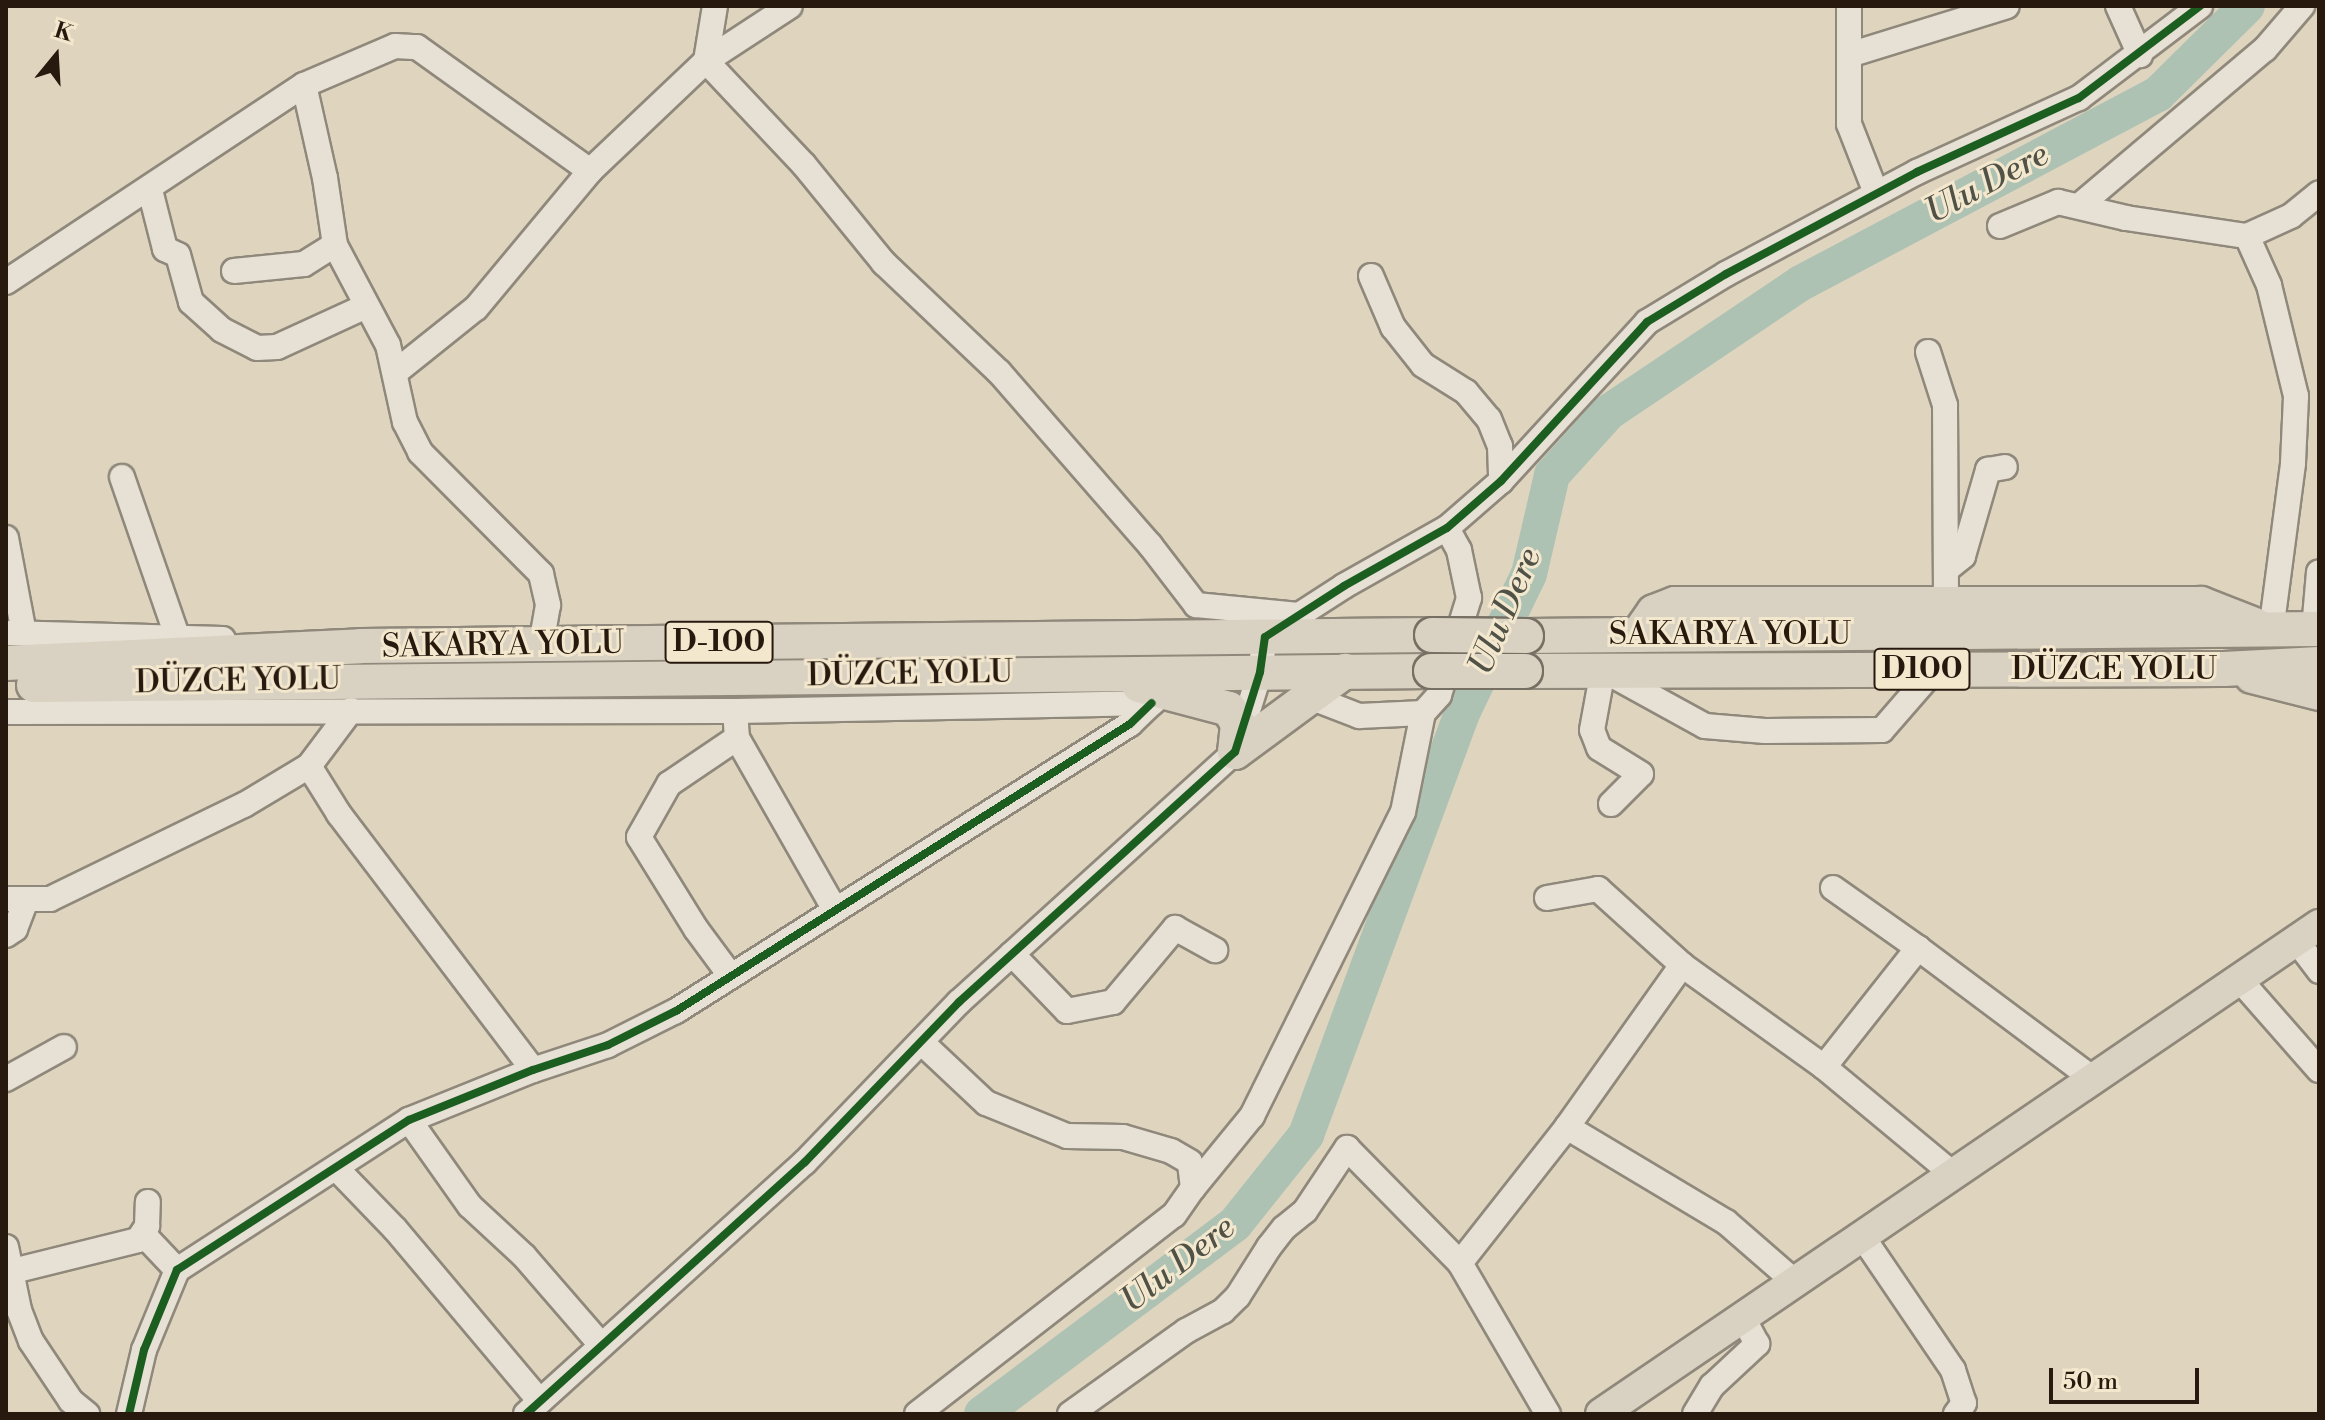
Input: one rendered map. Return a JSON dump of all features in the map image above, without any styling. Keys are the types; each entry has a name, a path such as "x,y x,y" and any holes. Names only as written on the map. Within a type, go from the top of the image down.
{"highway":[{"path":"1638,635 1654,612 1675,604 2201,604 2271,631"},
{"name":"SAKARYA YOLU","path":"6,663 361,646 2317,629"},
{"name":"DÜZCE YOLU","path":"6,685 1088,672 1169,689 1260,672 2224,669 2319,664"},
{"path":"2224,669 2319,693"},
{"path":"1235,752 1345,671"},
{"path":"1169,689 1229,709 1238,724 1235,752"}],"main road":[{"path":"1601,1414 2308,932"}],"street":[{"path":"706,61 715,6"},
{"path":"397,371 476,308 590,171 706,61 790,6"},
{"path":"1849,6 1849,124 1876,193"},
{"path":"1849,55 2007,6"},
{"path":"2118,6 2140,55"},
{"path":"336,1168 395,1229 533,1408 805,1162 921,1042 1012,954 1235,752 1260,672 1265,637 1447,528 1501,481 1647,322 1726,274 1876,193 2079,98 2140,55 2200,6"},
{"path":"2079,206 2265,49 2302,6"},
{"path":"6,282 150,190 304,85 395,46 417,47 590,171"},
{"path":"706,61 804,165 884,263 999,372 1150,545 1196,605 1299,615"},
{"path":"304,85 325,178 335,245 388,345 397,371 405,422 420,452 541,574 548,605 541,644"},
{"path":"150,190 165,249 178,255 191,302 222,330 257,348 277,347 366,306"},
{"path":"2000,226 2058,202 2126,218 2247,236 2291,216 2319,193"},
{"path":"2247,236 2269,285 2296,396 2293,463 2271,631"},
{"path":"234,271 304,264 335,245"},
{"path":"1371,276 1393,327 1423,365 1466,392 1489,419 1500,446 1501,481"},
{"path":"1928,352 1945,405 1946,603"},
{"path":"1946,570 1963,556 1988,470 2005,467"},
{"path":"122,477 177,636"},
{"path":"917,1414 1174,1215 1252,1116 1403,812 1423,713 1439,695 1469,598 1459,550 1447,528"},
{"path":"6,538 15,633 177,636 361,646"},
{"path":"2317,629 2319,572"},
{"path":"1611,804 1641,774 1599,748 1592,730 1603,670 1705,726 1765,731 1882,730 1935,669"},
{"path":"6,712 736,711 1169,689"},
{"path":"129,1414 144,1350 177,1270 409,1120 533,1070 608,1045 676,1011 834,908 1130,724 1169,689"},
{"path":"1310,697 1359,716 1423,713"},
{"path":"6,935 15,929 16,900 50,899 244,805 309,766 351,710"},
{"path":"736,711 737,738 834,908"},
{"path":"730,975 696,929 639,837 669,784 737,738"},
{"path":"309,766 339,814 533,1070"},
{"path":"1833,888 2093,1079"},
{"path":"1547,898 1598,889 1682,965 1824,1067 1953,1174"},
{"path":"1012,954 1067,1011 1113,1002 1175,928 1215,950"},
{"path":"2308,932 2319,971"},
{"path":"1824,1067 1918,948"},
{"path":"1460,1263 1567,1127 1682,965"},
{"path":"2239,979 2319,1070"},
{"path":"921,1042 986,1103 1036,1120 1067,1136 1123,1137 1171,1151 1190,1162 1193,1188"},
{"path":"6,1079 64,1047"},
{"path":"409,1120 470,1206 524,1256 601,1345"},
{"path":"1567,1127 1726,1222 1795,1282"},
{"path":"1070,1414 1186,1331 1223,1311 1238,1296 1284,1228 1305,1211 1347,1148 1460,1263 1548,1414"},
{"path":"13,1271 138,1240 143,1234 148,1202"},
{"path":"143,1234 177,1270"},
{"path":"1862,1236 1953,1370 1964,1403 1956,1414"},
{"path":"6,1247 19,1310 31,1341 71,1401 87,1414"},
{"path":"1695,1414 1712,1386 1757,1344 1743,1318"}],"waterway":[{"name":"Ulu Dere","path":"982,1414 1235,1224 1306,1135 1464,709 1529,574 1552,475 1609,412 1801,283 2158,94 2247,6"}],"cycle path":[{"path":"526,1414 805,1162 959,1002 1235,752 1260,672 1265,637 1344,586 1447,528 1501,481 1647,322 1726,274 1917,172 2079,98 2200,6"},
{"path":"129,1414 144,1350 177,1270 409,1120 533,1070 608,1045 676,1011 1130,724 1152,703"}]}
